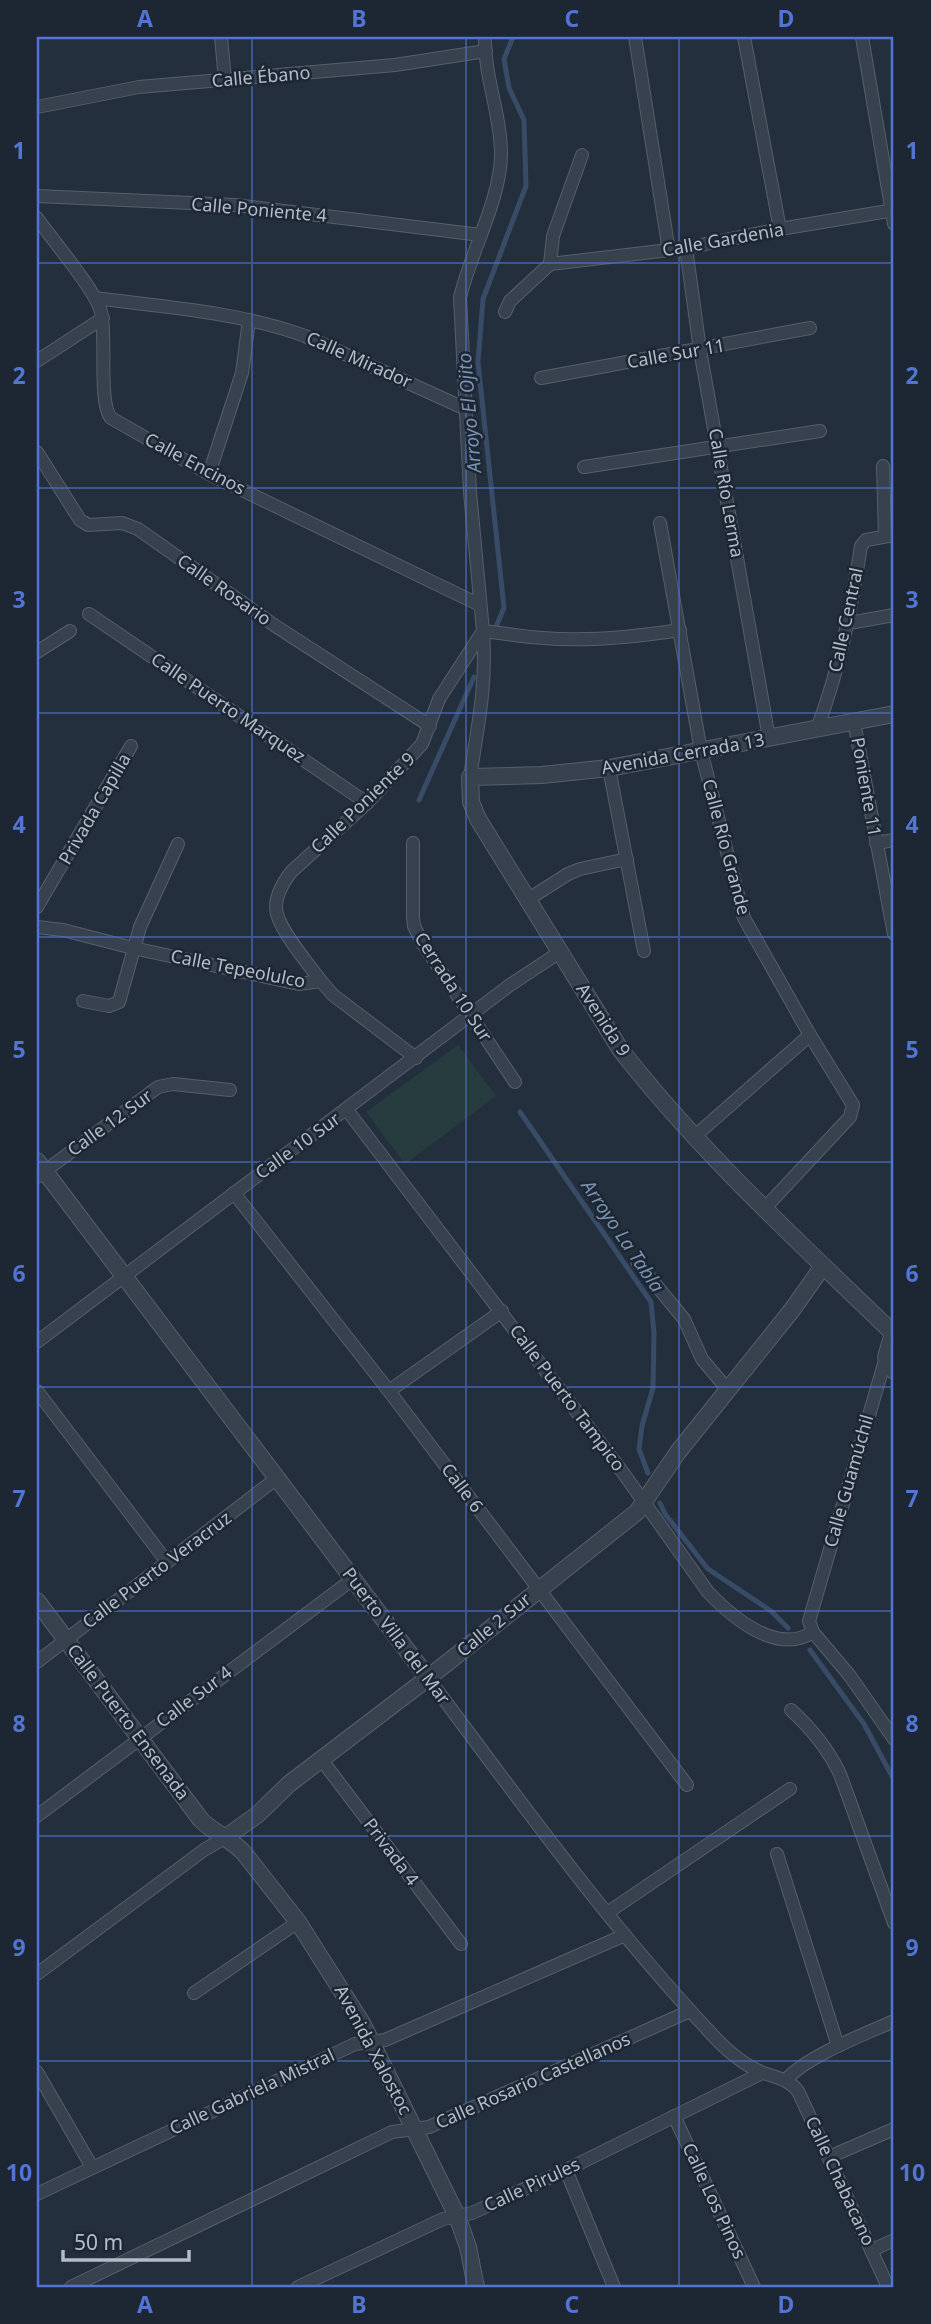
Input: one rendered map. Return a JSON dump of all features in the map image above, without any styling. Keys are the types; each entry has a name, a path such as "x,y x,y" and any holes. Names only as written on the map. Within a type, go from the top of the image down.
{"street":[{"path":"221,37 225,80"},
{"path":"485,37 485,51 500,132 501,156 496,185 460,298 483,631 544,639 601,639 680,630"},
{"path":"635,37 669,251"},
{"path":"744,37 780,229"},
{"path":"862,37 894,224"},
{"name":"Calle Ébano","path":"37,107 120,90 395,65 485,51"},
{"path":"505,312 521,289 550,264 553,236 582,155"},
{"name":"Calle Poniente 4","path":"37,196 235,205 481,235"},
{"name":"Calle Gardenia","path":"550,264 669,251 893,210"},
{"name":"Calle Encinos","path":"37,218 100,307 103,318 105,405 108,415 209,474 480,605"},
{"name":"Calle Río Lerma","path":"687,248 700,350 769,738"},
{"name":"Calle Mirador","path":"95,298 249,320 280,327 466,409"},
{"path":"37,361 103,318"},
{"path":"209,474 242,373 249,320"},
{"name":"Calle Sur 11","path":"541,379 810,328"},
{"path":"584,467 820,431"},
{"name":"Calle Rosario","path":"37,452 80,520 88,525 122,523 138,529 271,623 430,726"},
{"path":"883,466 890,535"},
{"name":"Calle Río Grande","path":"660,523 701,751 744,918 810,1035 852,1101 850,1117 765,1208"},
{"name":"Calle Central","path":"817,729 849,623 861,547 866,540 890,535"},
{"name":"Calle Puerto Marquez","path":"89,614 367,803"},
{"path":"849,623 894,615"},
{"path":"37,652 70,631"},
{"name":"Calle Poniente 9","path":"321,981 277,914 277,898 282,884 291,872 367,803 422,744 439,699 483,631"},
{"name":"Avenida 9","path":"483,631 484,680 480,723 470,777 471,802 478,819 620,1049 646,1083 765,1208 894,1331"},
{"name":"Avenida Cerrada 13","path":"470,777 542,775 609,768 894,714"},
{"name":"Poniente 11","path":"854,722 894,934"},
{"name":"Privada Capilla","path":"37,907 131,746"},
{"path":"609,768 644,951"},
{"path":"876,843 894,840"},
{"name":"Cerrada 10 Sur","path":"413,843 414,926 423,944 515,1082"},
{"path":"83,1000 109,1006 119,1002 148,909 178,844"},
{"path":"527,900 580,869 626,859"},
{"name":"Calle Tepeolulco","path":"37,927 63,930 299,984 321,981 333,995 416,1058"},
{"name":"Calle 10 Sur","path":"37,1342 510,985 560,952"},
{"path":"695,1136 810,1035"},
{"name":"Calle 12 Sur","path":"39,1169 158,1087 173,1084 230,1090"},
{"name":"Calle Puerto Tampico","path":"347,1110 502,1311 708,1592 743,1623 771,1636 802,1638 813,1632"},
{"name":"Puerto Villa del Mar","path":"39,1169 124,1275 584,1887 690,2011 731,2054 762,2073 786,2080"},
{"name":"Calle 6","path":"234,1193 389,1391 687,1785"},
{"path":"638,1262 684,1319 702,1359 727,1389"},
{"name":"Calle 2 Sur","path":"37,1974 204,1850 257,1815 289,1784 624,1524 644,1504 678,1452 792,1310 823,1266"},
{"path":"389,1391 502,1311"},
{"name":"Calle Guamúchil","path":"813,1632 809,1620 810,1612 890,1364 894,1331"},
{"path":"37,1391 167,1562"},
{"name":"Calle Puerto Veracruz","path":"37,1662 277,1478"},
{"name":"Calle Sur 4","path":"37,1816 352,1579"},
{"name":"Calle Puerto Ensenada","path":"37,1601 201,1820 217,1834 226,1837"},
{"path":"813,1632 850,1676 894,1739"},
{"path":"792,1710 809,1726 840,1774 894,1923"},
{"name":"Privada 4","path":"321,1759 460,1944"},
{"path":"607,1913 790,1788"},
{"name":"Avenida Xalostoc","path":"226,1837 244,1853 298,1922 347,1997 372,2042 457,2216 468,2247 476,2287"},
{"path":"777,1854 838,2046"},
{"path":"194,1993 298,1922"},
{"name":"Calle Gabriela Mistral","path":"37,2194 355,2044 385,2040 625,1935"},
{"name":"Calle Rosario Castellanos","path":"71,2287 392,2132 429,2127 690,2011"},
{"path":"786,2080 798,2069 838,2046 894,2021"},
{"path":"37,2072 92,2167"},
{"name":"Calle Pirules","path":"298,2287 443,2219 472,2213 762,2073"},
{"name":"Calle Chabacano","path":"786,2080 798,2091 888,2287"},
{"name":"Calle Los Pinos","path":"674,2116 754,2287"},
{"path":"829,2157 894,2129"},
{"path":"565,2170 614,2287"},
{"path":"872,2250 894,2240"}],"green space":[{"path":"458,1045 496,1096 405,1164 366,1112"}],"waterway":[{"name":"Arroyo El Ojito","path":"495,629 504,608 478,362 483,299 526,186 524,120 509,88 504,59 513,37"},
{"name":"Arroyo El Ojito","path":"419,800 474,677"},
{"name":"Arroyo La Tabla","path":"520,1112 651,1302 654,1333 653,1388 642,1426 639,1449 648,1473"},
{"name":"Arroyo La Tabla","path":"660,1503 665,1514 708,1569 771,1611 788,1628"},
{"name":"Arroyo La Tabla","path":"810,1650 864,1724 894,1780"}]}
